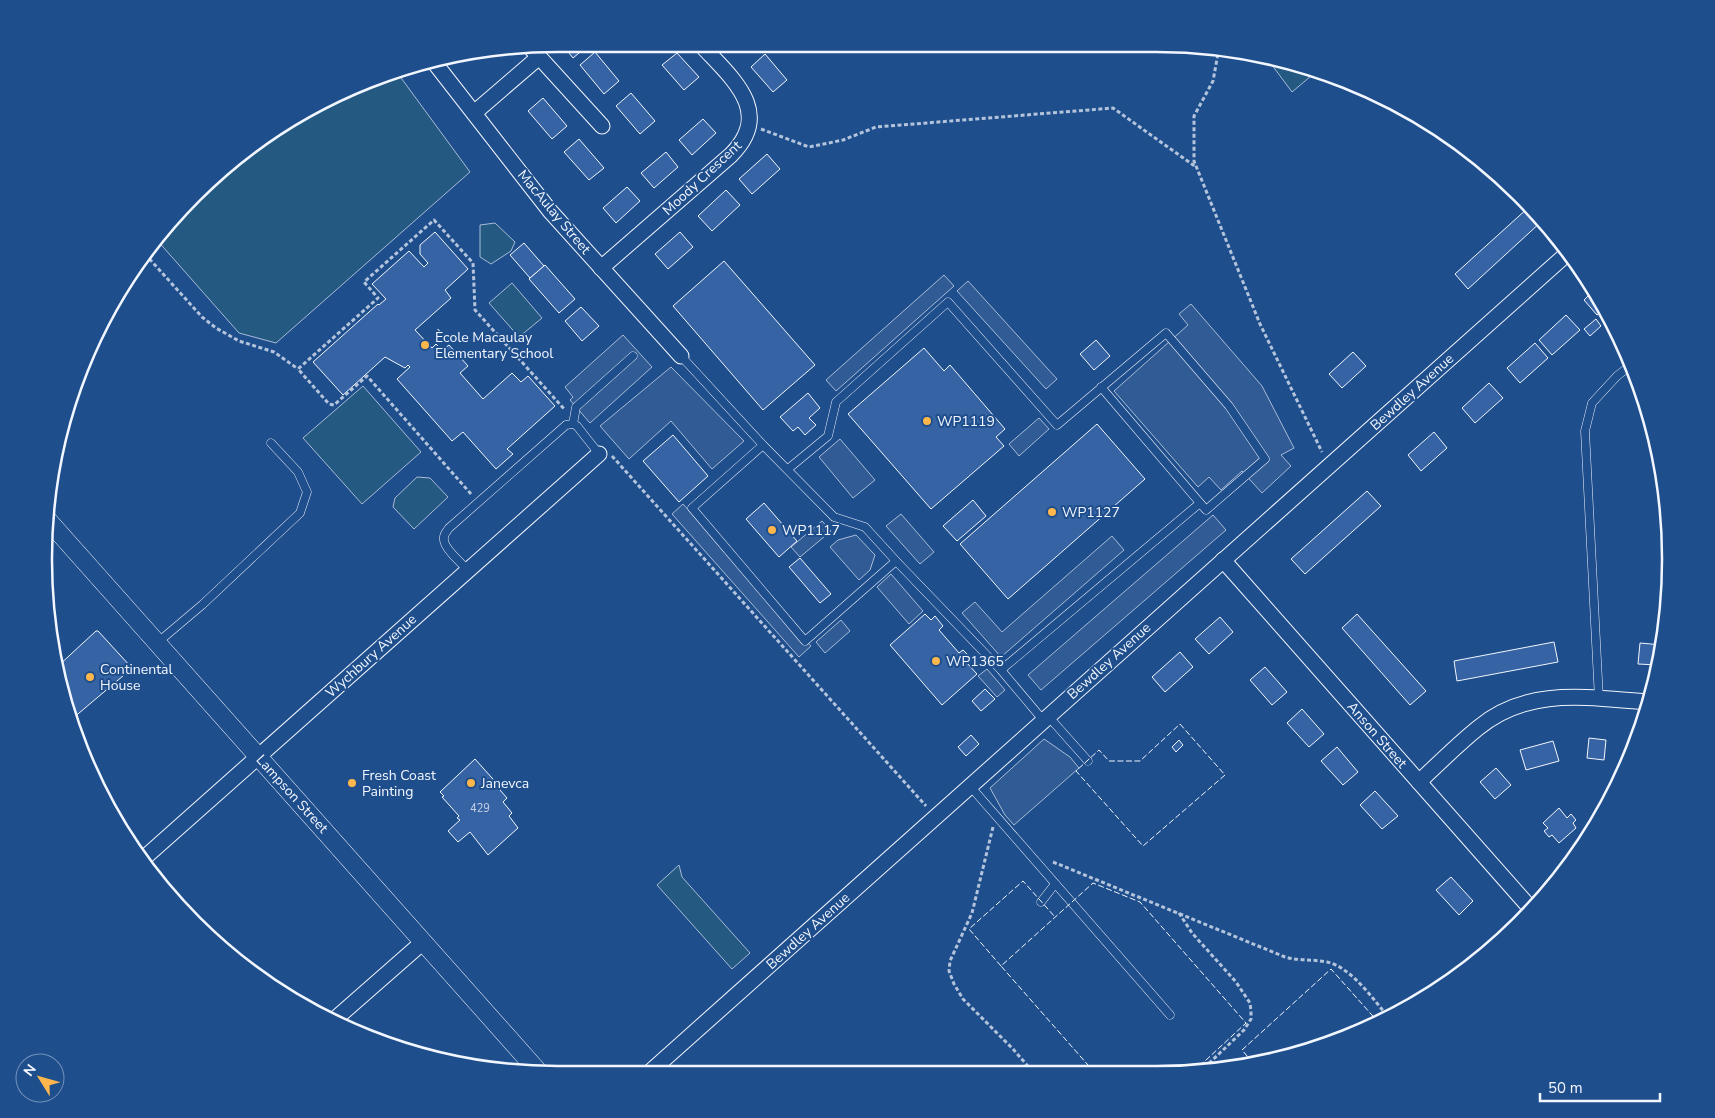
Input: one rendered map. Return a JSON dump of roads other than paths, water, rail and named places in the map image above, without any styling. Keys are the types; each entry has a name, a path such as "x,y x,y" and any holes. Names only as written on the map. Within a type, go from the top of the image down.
{"street":[{"name":"Moody Crescent","path":"601,268 731,155 743,141 749,125 748,106 741,89 708,52"},
{"path":"474,113 535,53"},
{"path":"535,53 602,126"},
{"name":"MacAulay Street","path":"438,67 550,211 681,356"},
{"name":"Bewdley Avenue","path":"657,1066 1563,258"},
{"name":"Wychbury Avenue","path":"148,854 599,454"},
{"name":"Lampson Street","path":"54,527 532,1064"},
{"name":"Anson Street","path":"1223,560 1527,904"},
{"path":"1419,782 1478,728 1504,711 1535,700 1552,697 1569,696 1642,702"},
{"path":"340,1015 423,942"}],"lane":[{"path":"788,469 828,436 836,402 948,302 1057,425 1101,386 1166,333 1229,406 1265,459 1206,510 1101,386"},
{"path":"573,424 576,407 633,356"},
{"path":"681,356 763,446 834,516 865,526 1045,718 1088,760"},
{"path":"1599,699 1586,431 1592,403 1626,369"},
{"path":"468,570 446,546 444,534 449,528 566,425 573,424 577,426 599,454"},
{"path":"157,643 202,605 300,513 307,492 298,472 271,442"},
{"path":"763,446 692,508 805,641 896,561"},
{"path":"1001,670 1200,503"},
{"path":"970,786 1170,1016"},
{"path":"1041,902 1056,884"}],"place":[{"name":"Ècole Macaulay Elementary School","path":"425,345"},
{"name":"WP1119","path":"927,421"},
{"name":"WP1127","path":"1052,512"},
{"name":"WP1117","path":"772,530"},
{"name":"WP1365","path":"936,661"},
{"name":"Continental House","path":"90,677"},
{"name":"Fresh Coast Painting","path":"352,783"},
{"name":"Janevca","path":"471,783"}]}
